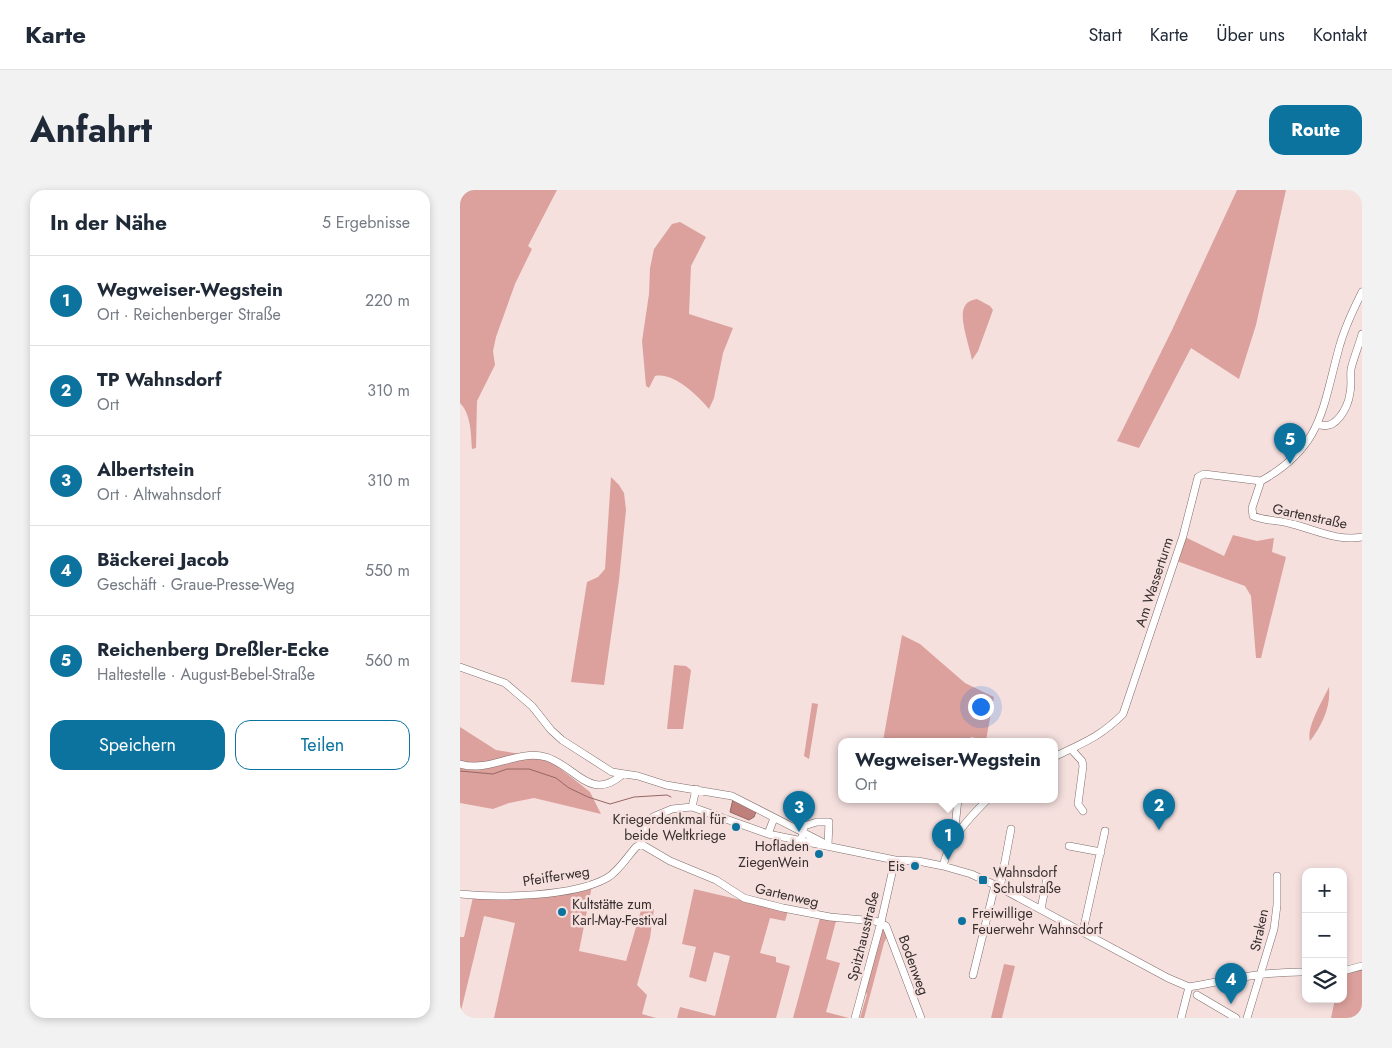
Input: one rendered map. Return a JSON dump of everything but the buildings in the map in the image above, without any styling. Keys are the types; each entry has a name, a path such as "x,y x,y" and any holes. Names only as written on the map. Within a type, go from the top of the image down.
{"street":[{"path":"1261,480 1275,473 1310,439 1318,424 1327,397 1344,332 1362,292"},
{"path":"1318,424 1322,426 1335,422 1342,415 1350,394 1351,369 1362,334"},
{"name":"Am Wasserturm","path":"1071,749 1090,741 1109,729 1123,714 1182,536 1198,477 1204,474 1261,480"},
{"name":"Gartenstraße","path":"1261,480 1252,508 1253,516 1334,535 1351,538 1362,537"},
{"path":"460,667 505,683 532,706 551,730 562,740 606,769 666,785 732,796 828,845"},
{"path":"1058,755 1071,749 1084,766 1076,805 1083,811"},
{"path":"460,764 480,767 536,755 548,757 583,780 599,785 607,785 614,782 623,774"},
{"path":"692,807 696,789"},
{"path":"954,837 958,803"},
{"path":"943,866 946,852 954,837 984,803"},
{"path":"641,844 647,822 653,817 672,809 692,807 768,834 895,860 918,861 971,874 1083,931 1168,978 1189,987 1280,971 1302,972"},
{"path":"768,834 774,818"},
{"path":"800,841 804,826 817,822 829,822 828,845"},
{"path":"973,974 997,887 1010,829"},
{"path":"1083,931 1105,831"},
{"name":"Pfeifferweg","path":"460,894 513,896 592,885 609,877 636,847 641,844"},
{"name":"Gartenweg","path":"641,844 670,861 716,880 744,898 830,917 881,922"},
{"path":"1069,846 1101,852"},
{"name":"Spitzhausstraße","path":"855,1018 881,922 895,860"},
{"path":"1041,909 1048,873"},
{"name":"Straken","path":"1247,1018 1274,928 1277,905 1277,876"},
{"name":"Bodenweg","path":"881,922 886,926 920,1018"},
{"path":"1347,970 1362,966"},
{"path":"1181,1018 1189,987"},
{"path":"1197,995 1236,1018"}],"shaded area":[{"path":"460,190 557,190 528,246 532,249 515,284 496,337 493,351 495,365 477,401 476,448 472,449 468,418 460,403"},
{"path":"1237,190 1286,190 1256,325 1239,379 1191,348 1139,448 1117,441 1172,330"},
{"path":"680,222 706,237 691,266 689,314 733,328 723,353 714,398 709,409 692,391 670,378 655,376 649,388 646,386 642,341 649,294 650,268 654,249 672,224"},
{"path":"977,299 990,306 993,310 978,351 972,360 963,313 967,303"},
{"path":"611,477 624,493 626,510 619,580 604,685 571,682 587,582 598,577 605,569"},
{"path":"1233,535 1257,541 1274,538 1272,552 1286,557 1261,658 1256,658 1251,596 1245,586 1174,560 1183,536 1224,556"},
{"path":"902,635 920,644 965,683 994,697 986,738 884,738"},
{"path":"674,665 686,666 691,670 683,729 667,729"},
{"path":"1329,687 1329,702 1325,716 1310,741 1310,728"},
{"path":"812,703 818,704 809,759 804,756"},
{"path":"460,727 496,750 547,758 590,792 601,814 534,798 509,803 493,809 460,803"},
{"path":"733,799 756,812 754,817 749,820 730,812"},
{"path":"592,886 579,951 626,961 642,907 654,909 650,938 637,985 647,995 642,1014 656,1018 494,1018 515,923 484,916 460,1015 460,937 464,937 473,897"},
{"path":"694,889 788,911 785,921 770,918 760,953 776,957 776,962 790,966 776,1018 677,1018 680,1007 715,1016 730,956 714,952 706,982 689,977 696,947 682,944"},
{"path":"820,918 836,921 826,959 840,963 826,1012 849,1018 793,1018"},
{"path":"883,926 888,935 884,943 864,1018 860,1018 867,994 864,991"},
{"path":"1004,964 1015,966 1002,1018 991,1018"},
{"path":"1362,968 1362,1018 1331,1018 1334,1003 1347,1003 1347,972"}],"waterway":[{"path":"460,771 493,774 507,769 529,769 556,778 569,788 610,804 634,797 667,795 671,797"}],"place":[{"name":"Reichenberg Dreßler-Ecke","path":"1290,464"},
{"name":"Kriegerdenkmal für beide Weltkriege","path":"736,827"},
{"name":"TP Wahnsdorf","path":"1159,830"},
{"name":"Albertstein","path":"799,832"},
{"name":"Hofladen ZiegenWein","path":"819,854"},
{"name":"Wegweiser-Wegstein","path":"948,860"},
{"name":"Eis","path":"915,866"},
{"name":"Wahnsdorf Schulstraße","path":"983,880"},
{"name":"Kultstätte zum Karl-May-Festival","path":"562,912"},
{"name":"Freiwillige Feuerwehr Wahnsdorf","path":"962,921"},
{"name":"Bäckerei Jacob","path":"1231,1004"}]}
